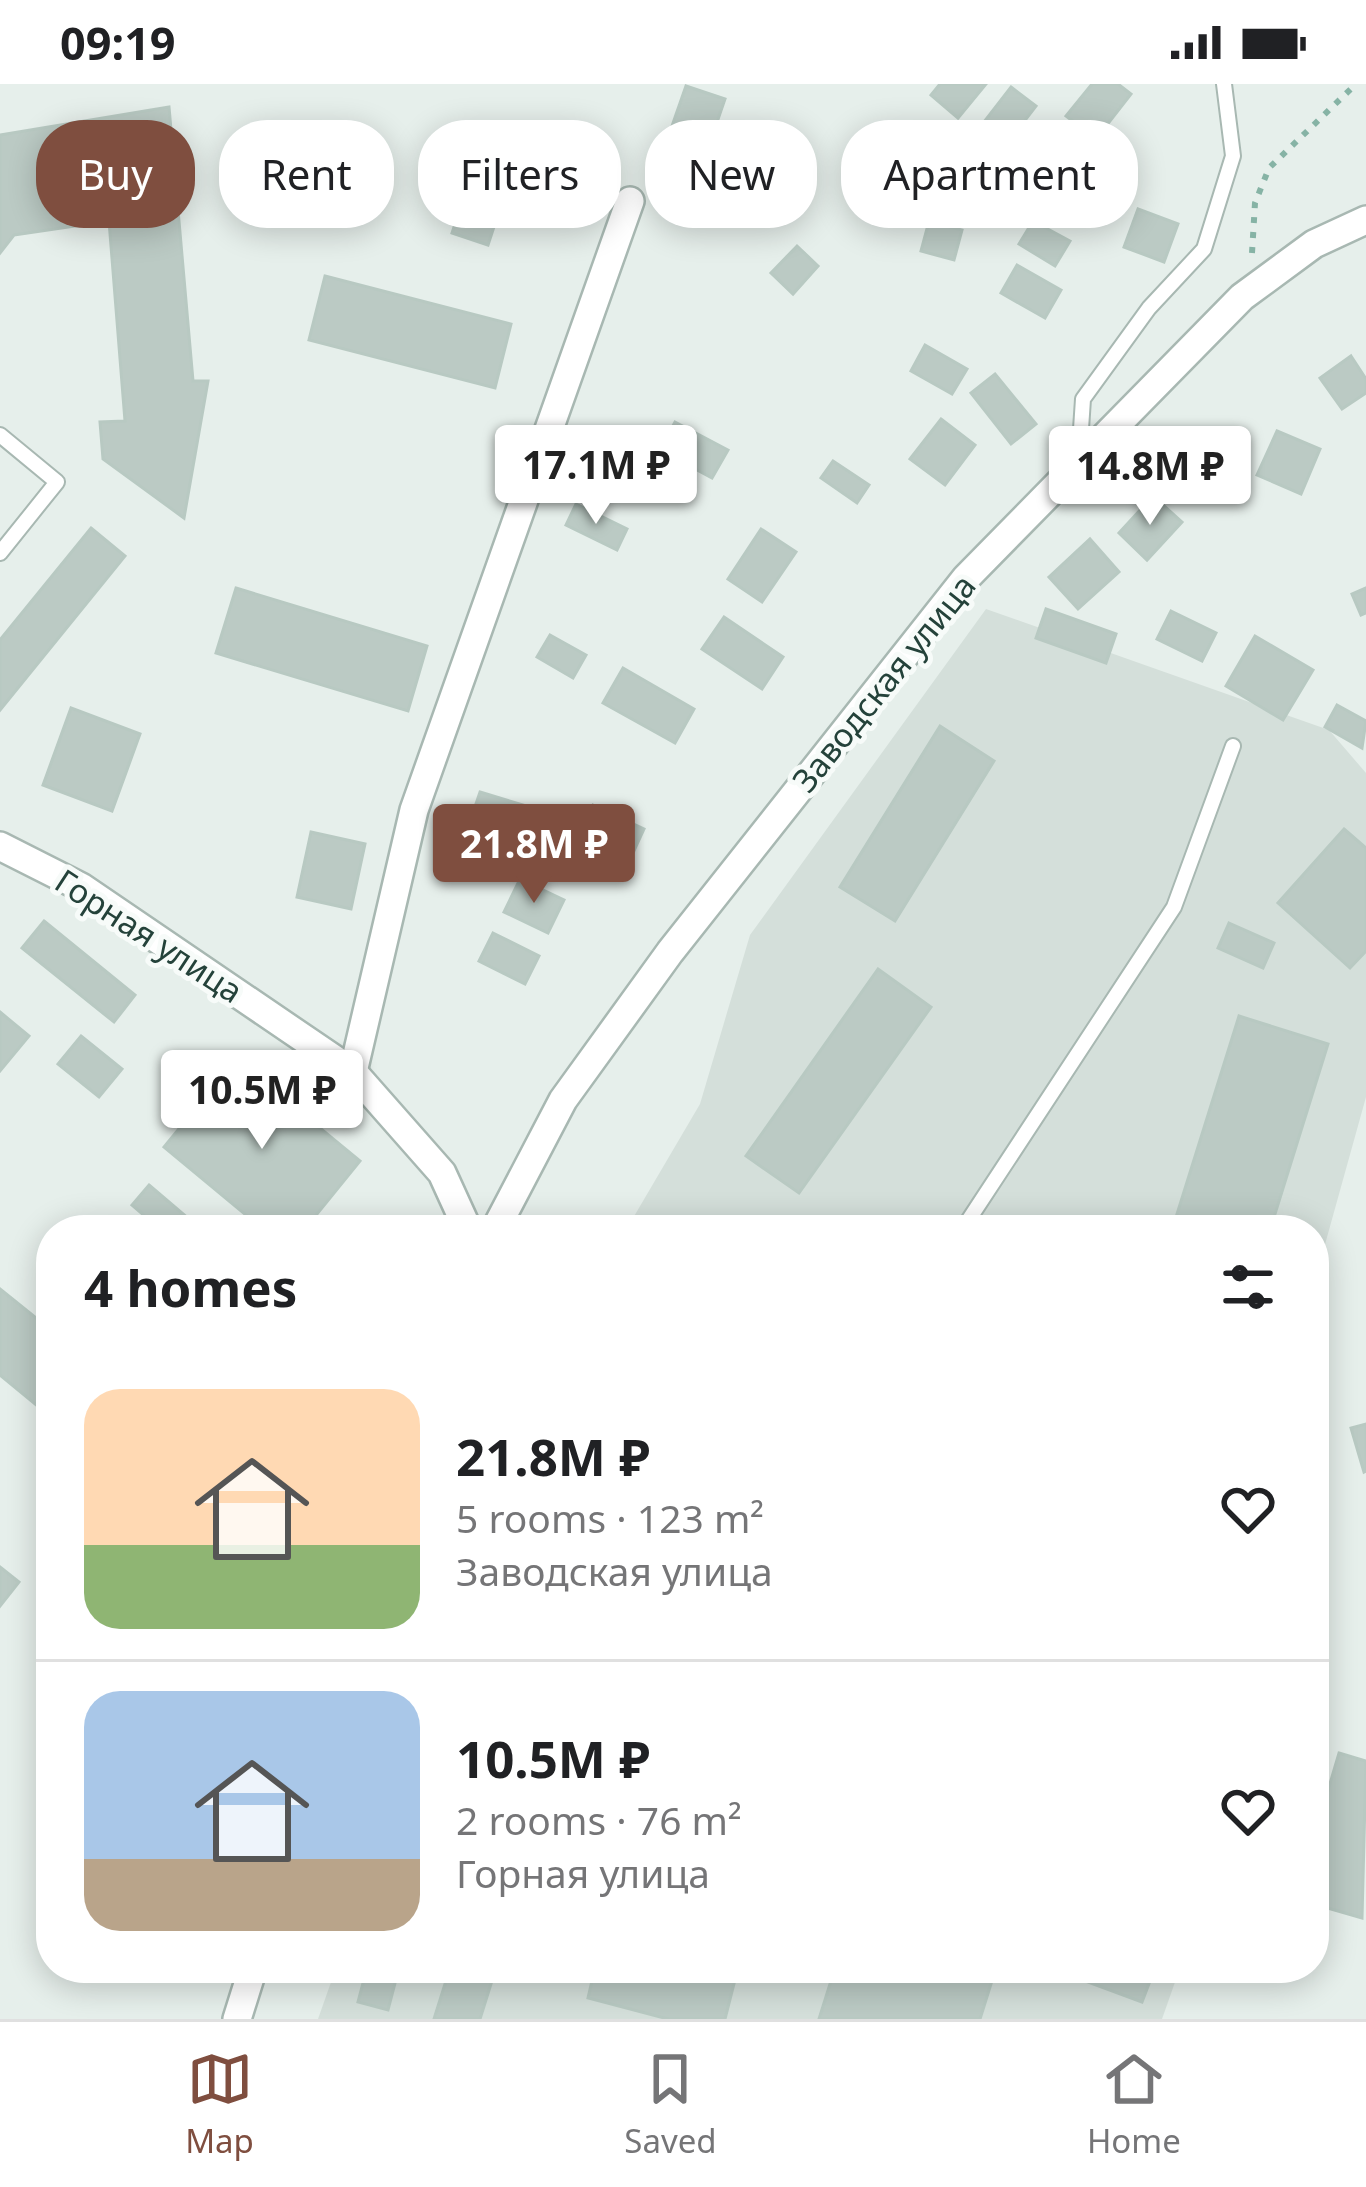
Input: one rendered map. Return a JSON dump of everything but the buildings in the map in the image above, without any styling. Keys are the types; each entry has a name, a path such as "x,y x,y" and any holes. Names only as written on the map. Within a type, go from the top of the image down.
{"street":[{"path":"353,1072 414,810 630,201"},
{"name":"Заводская улица","path":"503,1215 563,1100 670,952 966,578 1242,297 1314,244 1366,220"},
{"name":"Горная улица","path":"0,846 81,886 353,1072 442,1173 461,1215"},
{"path":"237,2019 249,1983"}],"lane":[{"path":"1079,460 1083,398 1149,308 1204,249 1233,156 1224,84"},
{"path":"0,435 57,482 0,553"},
{"path":"972,1215 1174,907 1233,746"}],"path":[{"path":"1242,297 1256,232 1255,203 1269,169 1356,84"}],"shaded area":[{"path":"986,609 1329,730 1366,773 1366,1097 1329,1230 1329,1215 635,1215 700,1104 750,935"},
{"path":"331,1983 1175,1983 1162,2019 318,2019"}]}
